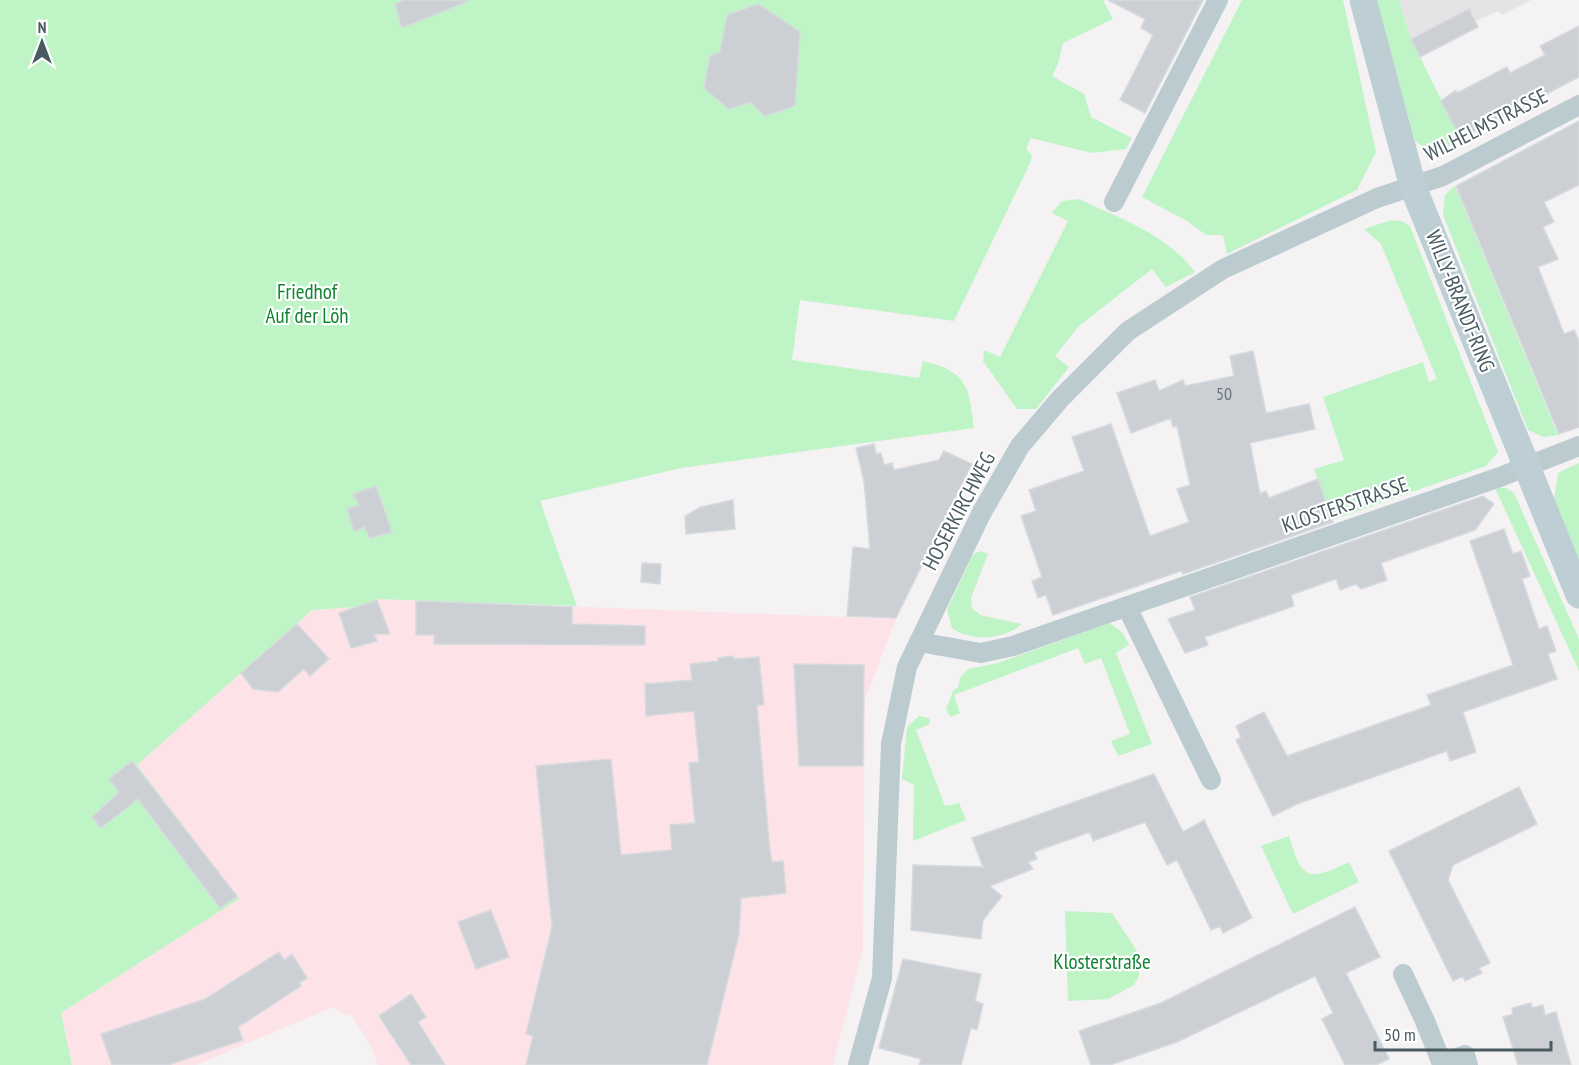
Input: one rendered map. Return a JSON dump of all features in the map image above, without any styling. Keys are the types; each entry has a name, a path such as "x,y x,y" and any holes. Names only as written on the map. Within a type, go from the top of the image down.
{"main road":[{"name":"WILLY-BRANDT-RING","path":"1363,0 1413,187 1579,595"}],"street":[{"path":"1114,202 1218,0"},
{"name":"WILHELMSTRASSE","path":"1413,187 1443,176 1579,105"},
{"name":"HOSERKIRCHWEG","path":"858,1065 882,978 891,744 907,668 982,512 1020,446 1060,399 1104,353 1136,326 1223,269 1377,198 1413,187"},
{"name":"KLOSTERSTRASSE","path":"919,642 981,653 1013,646 1579,446"},
{"path":"1126,607 1211,780"},
{"path":"1403,974 1442,1064 1465,1055 1468,1065"}],"shaded area":[{"path":"1399,0 1531,0 1502,15 1499,11 1476,21 1469,9 1411,39"},
{"path":"377,599 896,619 865,699 863,947 833,1065 378,1065 371,1046 351,1014 346,1016 333,1007 196,1065 72,1065 61,1013 238,899 137,765 312,610 356,607"}],"green space":[{"name":"Friedhof Auf der Löh","path":"0,0 1103,0 1113,19 1063,43 1058,64 1052,76 1084,94 1091,117 1132,138 1126,149 1092,153 1031,138 1026,149 1032,156 1031,161 954,321 800,300 792,360 919,378 923,361 938,365 949,370 963,382 970,401 974,428 681,468 540,501 577,606 377,599 356,607 312,610 137,765 239,899 61,1013 72,1065 0,1065"},
{"path":"1242,0 1343,0 1376,152 1357,190 1227,254 1223,235 1206,235 1187,221 1142,197"},
{"path":"1376,0 1399,0 1411,39 1461,139 1444,148 1427,150 1415,141"},
{"path":"1455,186 1558,435 1543,437 1528,430 1443,215 1445,195"},
{"path":"1079,199 1157,238 1184,259 1195,272 1166,287 1152,269 1079,326 1055,356 1069,367 1036,409 1017,409 983,361 984,350 1000,357 1068,221 1052,213 1062,201"},
{"path":"1391,220 1402,221 1410,226 1498,452 1486,466 1332,520 1314,469 1344,460 1323,397 1423,362 1429,382 1437,379 1381,244 1364,229"},
{"path":"1579,463 1579,559 1554,500 1558,473"},
{"path":"1495,488 1506,488 1514,493 1579,639 1579,671"},
{"path":"981,551 988,554 971,598 972,608 980,615 1022,624 997,636 977,637 960,633 952,628 947,610 973,554"},
{"path":"1110,623 1123,633 1129,645 1116,653 1152,744 1118,756 1111,741 1130,734 1101,658 1085,664 1078,648 954,695 960,713 950,717 946,709 954,689 958,688 960,678 968,669 998,663"},
{"path":"919,716 929,718 930,724 916,730 945,806 959,803 966,820 913,841 914,785 902,779 907,727"},
{"path":"1289,836 1298,861 1308,873 1324,873 1349,862 1359,882 1293,914 1261,846"},
{"name":"Klosterstraße","path":"1065,911 1112,913 1139,954 1139,976 1134,985 1108,999 1068,1001"}],"building":[{"path":"404,0 469,1 404,27 401,26 395,4"},
{"path":"1108,0 1203,0 1145,113 1120,100 1153,35 1141,28 1145,19"},
{"path":"758,4 800,32 795,106 765,116 750,102 729,109 704,88 710,56 720,52 727,15"},
{"path":"1469,9 1478,27 1420,57 1411,39"},
{"path":"1579,26 1579,77 1461,139 1441,101 1456,90 1457,93 1507,67 1510,73 1545,55 1540,46"},
{"path":"1579,121 1579,185 1544,202 1554,222 1543,227 1558,259 1538,267 1564,334 1574,330 1579,341 1579,427 1559,434 1456,186"},
{"path":"1253,351 1266,413 1309,404 1315,429 1250,443 1260,494 1266,491 1269,498 1318,479 1333,522 1183,574 1181,571 1053,615 1046,595 1038,598 1032,581 1042,577 1021,516 1036,511 1029,490 1084,471 1072,437 1111,424 1150,536 1189,522 1177,489 1190,485 1177,426 1173,427 1171,418 1131,433 1117,393 1155,380 1159,391 1183,380 1185,386 1234,376 1230,356"},
{"path":"874,444 876,454 881,453 884,465 892,463 894,470 939,460 944,451 972,464 896,618 847,616 853,547 870,549 864,481 856,448"},
{"path":"376,486 392,532 370,538 364,527 354,532 347,509 359,505 353,494"},
{"path":"1483,496 1494,504 1475,530 1381,563 1387,580 1361,589 1356,584 1340,590 1336,579 1313,587 1291,595 1294,606 1205,637 1208,645 1185,653 1168,619 1195,610 1190,597"},
{"path":"733,500 735,529 686,534 685,516 701,507"},
{"path":"1504,529 1513,554 1521,551 1530,576 1522,579 1539,629 1547,626 1556,651 1548,654 1557,679 1463,712 1476,752 1450,761 1447,751 1297,804 1273,816 1236,740 1241,737 1236,726 1264,712 1287,756 1431,705 1427,695 1513,665 1470,541"},
{"path":"642,563 661,564 660,584 641,582"},
{"path":"377,600 390,634 374,634 377,641 351,648 339,613"},
{"path":"416,601 572,607 572,624 645,626 645,645 434,644 434,635 416,635"},
{"path":"297,624 329,659 310,676 304,669 278,692 253,689 241,673"},
{"path":"733,656 734,659 759,657 764,705 757,705 770,852 772,862 783,861 786,893 741,898 739,934 707,1065 526,1065 533,1036 526,1034 552,927 536,766 611,759 621,855 672,850 670,825 695,823 689,763 699,762 694,711 646,716 645,684 692,680 690,664 718,661 718,658"},
{"path":"794,664 864,665 863,766 799,766"},
{"path":"132,761 237,896 220,908 138,799 101,828 92,817 119,792 109,779"},
{"path":"1154,774 1183,832 1204,820 1252,918 1223,933 1220,926 1211,930 1177,860 1167,865 1145,822 1093,841 1090,832 1034,852 1037,859 1028,862 1033,869 990,886 1002,896 983,920 981,939 911,930 913,865 983,867 972,838"},
{"path":"1519,787 1537,824 1453,865 1448,880 1490,963 1479,968 1482,973 1465,981 1463,976 1453,981 1389,851"},
{"path":"1355,907 1380,957 1346,973 1389,1059 1376,1065 1345,1065 1322,1019 1333,1013 1315,976 1177,1042 1110,1065 1091,1065 1079,1031 1161,1003"},
{"path":"491,910 509,957 476,969 458,922"},
{"path":"279,952 284,960 292,954 307,978 299,983 301,986 238,1027 243,1040 168,1065 112,1065 101,1034 205,999"},
{"path":"903,959 981,974 975,1001 983,1004 977,1030 971,1028 961,1065 919,1065 921,1059 879,1048"},
{"path":"411,994 426,1017 418,1022 445,1065 411,1065 379,1016"},
{"path":"1531,1003 1532,1008 1543,1005 1545,1015 1556,1012 1571,1065 1518,1065 1503,1017 1513,1014 1512,1008"}]}
